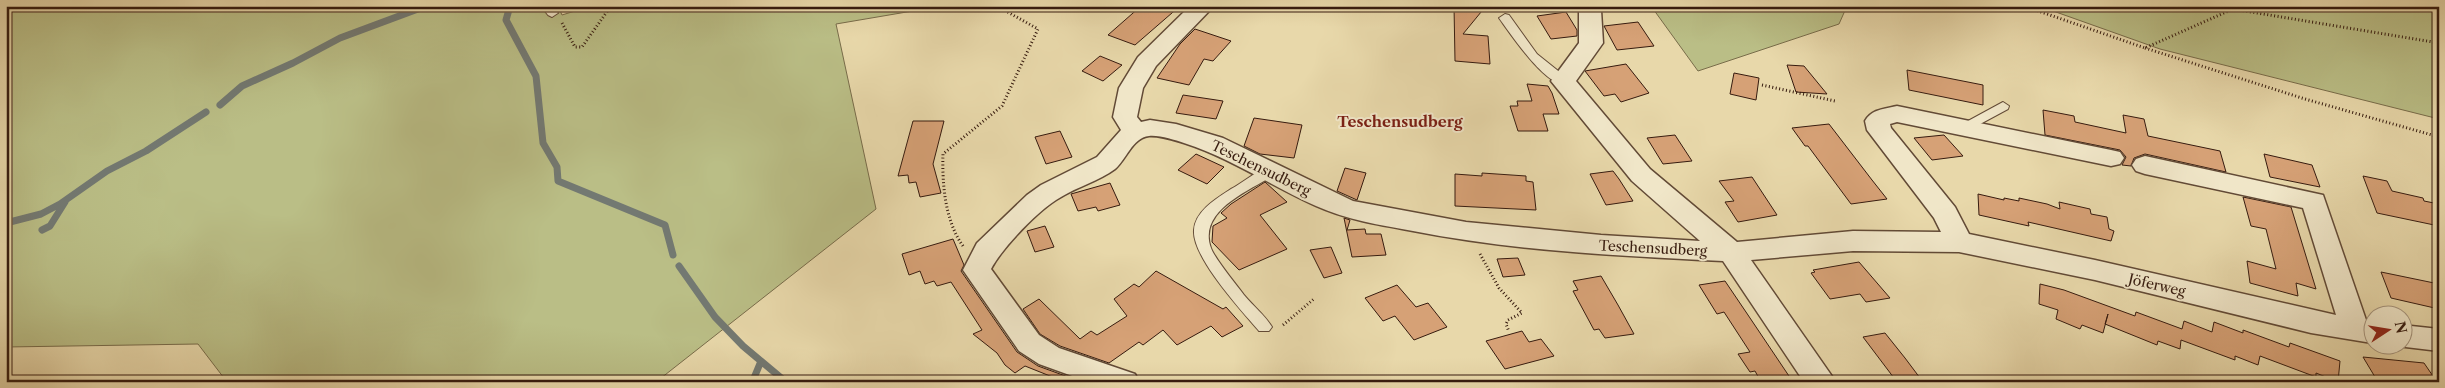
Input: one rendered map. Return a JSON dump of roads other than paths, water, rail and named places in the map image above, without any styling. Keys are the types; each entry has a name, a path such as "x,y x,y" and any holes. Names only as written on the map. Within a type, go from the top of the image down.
{"street":[{"path":"1124,382 1049,356 1029,343 977,270 987,250 1036,201 1050,191 1106,164 1124,140 1135,132 1125,117 1131,88 1146,62 1203,6"},
{"path":"1590,10 1591,43 1563,81 1641,175 1731,252 1821,382"},
{"path":"1959,242 1946,214 1879,130 1878,121 1883,117 1897,114 2111,158"},
{"name":"Teschensudberg","path":"1135,132 1150,128 1176,132 1214,144 1347,209 1466,232 1601,245 1731,252"},
{"name":"Jöferweg","path":"2145,164 2314,201 2362,326"},
{"name":"Jöferweg","path":"1731,252 1853,242 1959,242 2095,270 2311,322 2362,331"},
{"path":"2412,337 2439,340"}],"lane":[{"path":"1505,18 1533,57 1563,81"},
{"path":"1964,127 2003,106"},
{"path":"1264,327 1240,300 1204,249 1201,229 1208,214 1222,201 1271,171"}],"waterway":[{"path":"220,105 242,86 293,63 340,38 426,6"},
{"path":"510,6 506,20 536,76 543,143 557,167 558,181 665,225 673,255"},
{"path":"6,223 41,214 60,204 107,171 146,151 206,112"},
{"path":"42,230 50,226 65,202"},
{"path":"679,266 715,317 743,346 761,361"},
{"path":"754,378 761,361"},
{"path":"761,361 786,382"}],"district":[{"name":"Teschensudberg","path":"1400,122"}]}
